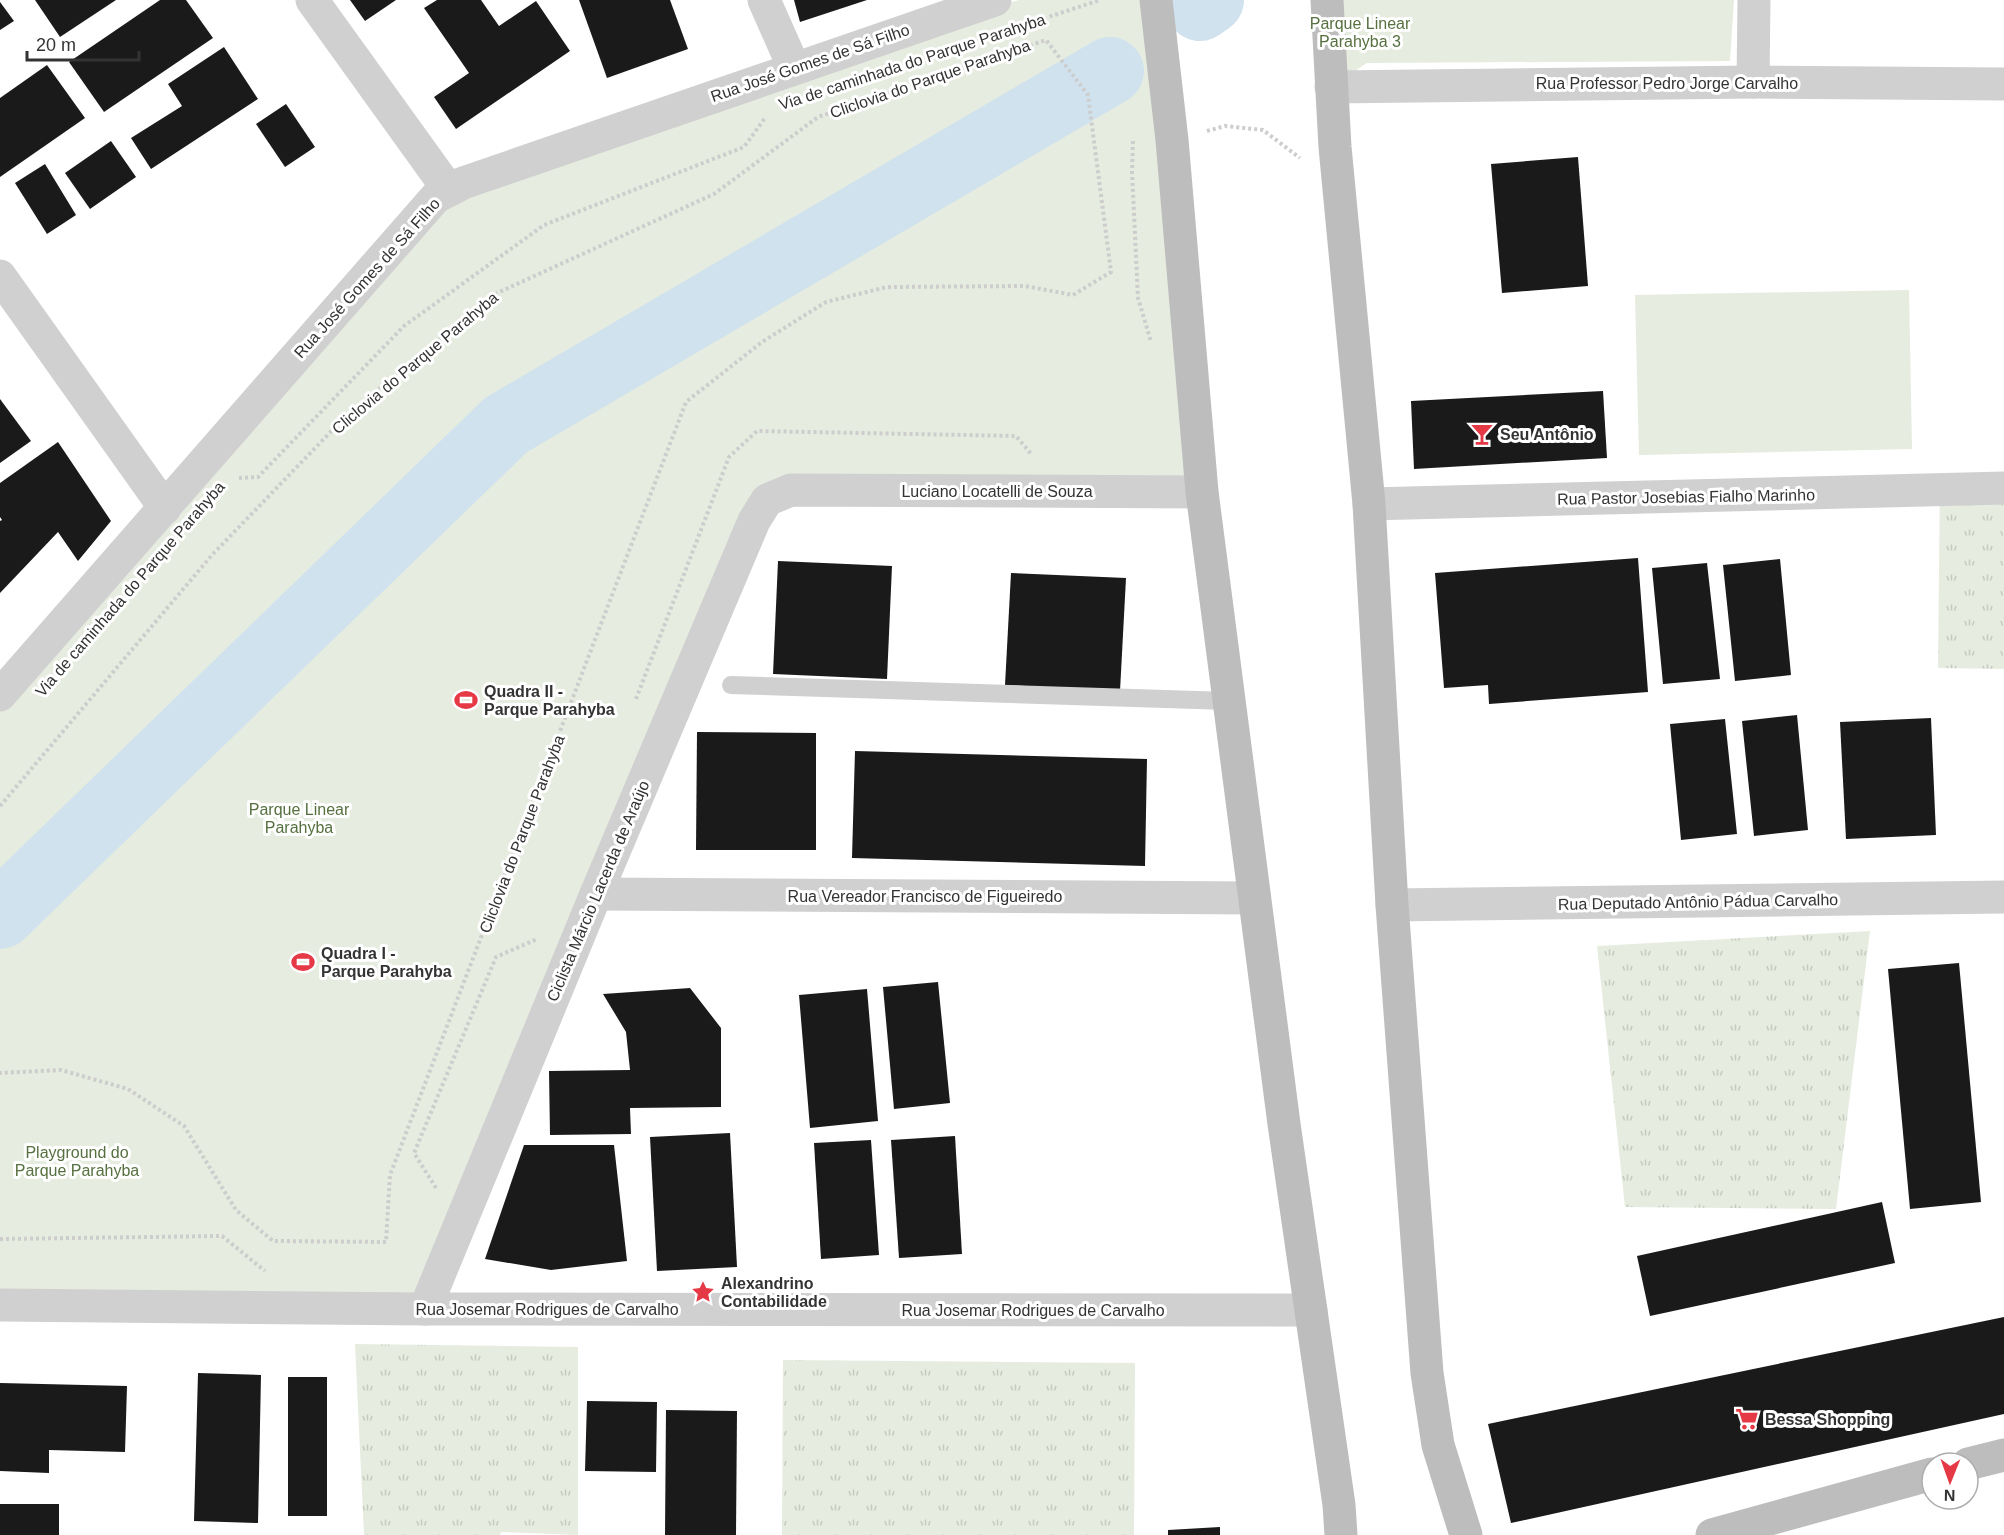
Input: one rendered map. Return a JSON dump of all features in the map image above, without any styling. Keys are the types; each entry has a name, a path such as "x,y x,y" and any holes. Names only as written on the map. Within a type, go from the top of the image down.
{"main road":[{"path":"1156,0 1172,140 1202,492 1254,898 1339,1505 1341,1535"},
{"path":"1327,0 1339,188 1369,504 1392,905 1427,1373 1438,1445 1466,1535"},
{"path":"1980,1461 2004,1455"},
{"path":"1712,1535 1920,1477"}],"street":[{"path":"312,0 448,189"},
{"path":"764,0 794,68"},
{"name":"Rua José Gomes de Sá Filho","path":"0,694 436,197 448,189 995,0"},
{"path":"1753,82 1754,0"},
{"name":"Rua Professor Pedro Jorge Carvalho","path":"1331,87 1753,82 2004,84"},
{"path":"0,276 165,508"},
{"name":"Rua Pastor Josebias Fialho Marinho","path":"1369,504 2004,488"},
{"name":"Luciano Locatelli de Souza","path":"791,490 1202,492"},
{"name":"Ciclista Márcio Lacerda de Araújo","path":"424,1309 754,521 767,501 777,494 791,490"},
{"name":"Rua Vereador Francisco de Figueiredo","path":"596,894 1254,898"},
{"name":"Rua Deputado Antônio Pádua Carvalho","path":"1392,905 2004,897"},
{"name":"Rua Josemar Rodrigues de Carvalho","path":"0,1305 424,1309 1311,1310"}],"lane":[{"path":"731,685 1228,701"}],"path":[{"name":"Via de caminhada do Parque Parahyba","path":"1020,27 1100,0"},
{"name":"Cliclovia do Parque Parahyba","path":"0,806 212,555 328,434 345,417 495,294 714,194 818,117 1046,40 1088,95 1111,272 1073,294 1025,286 887,287 826,302 762,342 686,402 390,1175 386,1242 273,1241 236,1210 184,1126 128,1089 61,1070 0,1073"},
{"name":"Via de caminhada do Parque Parahyba","path":"235,478 258,477 404,326 544,225 744,147 771,110"},
{"path":"1172,140 1225,126 1263,130 1339,188"}],"green space":[{"name":"Parque Linear Parahyba","path":"1019,0 1153,0 1202,485 760,486 417,1312 0,1307 0,695 441,194 800,70"},
{"name":"Parque Linear Parahyba 3","path":"1326,0 1734,0 1730,61 1367,63 1329,88"},
{"path":"1909,290 1912,449 1639,455 1635,295"},
{"path":"1940,475 2004,476 2004,669 1938,668"},
{"path":"1870,931 1836,1209 1625,1207 1597,946"},
{"path":"355,1344 578,1347 578,1535 501,1532 500,1535 364,1535"},
{"path":"783,1360 1135,1363 1134,1535 782,1535"}],"building":[{"path":"35,0 116,0 60,37"},
{"path":"160,0 186,0 213,38 104,112 69,62"},
{"path":"350,0 396,0 365,21"},
{"path":"437,0 481,0 499,26 536,1 570,51 456,129 434,97 469,73 424,8"},
{"path":"579,0 670,0 688,49 607,78"},
{"path":"794,0 867,0 800,22"},
{"path":"0,2 14,21 0,30"},
{"path":"224,47 258,99 151,169 131,138 182,106 168,84"},
{"path":"47,65 85,118 0,177 0,98"},
{"path":"286,104 315,147 285,167 256,124"},
{"path":"111,141 136,177 90,209 65,173"},
{"path":"1578,157 1588,286 1502,293 1491,164"},
{"path":"45,164 76,215 47,234 15,183"},
{"path":"1603,391 1607,458 1414,469 1411,401"},
{"path":"0,399 31,441 0,463"},
{"path":"58,442 111,521 78,561 58,532 0,593 0,521 2,520 0,517 0,483"},
{"path":"1638,558 1648,692 1489,704 1488,685 1444,688 1435,573"},
{"path":"1780,559 1791,675 1735,681 1723,565"},
{"path":"778,561 892,566 887,679 773,674"},
{"path":"1707,563 1720,679 1663,684 1652,568"},
{"path":"1011,573 1126,578 1120,691 1005,685"},
{"path":"1797,715 1808,830 1754,836 1742,721"},
{"path":"1931,718 1936,835 1846,839 1840,722"},
{"path":"1725,719 1737,834 1681,840 1670,724"},
{"path":"697,732 816,733 816,850 696,850"},
{"path":"855,751 1147,759 1145,866 852,858"},
{"path":"1959,963 1981,1202 1910,1209 1888,969"},
{"path":"938,982 950,1103 894,1109 883,987"},
{"path":"690,988 721,1028 721,1107 630,1108 631,1134 550,1135 549,1071 630,1070 626,1032 603,994"},
{"path":"867,989 878,1121 810,1128 799,995"},
{"path":"730,1133 737,1267 657,1271 650,1137"},
{"path":"955,1136 962,1254 899,1258 891,1140"},
{"path":"871,1140 879,1255 821,1259 814,1143"},
{"path":"524,1145 614,1145 627,1261 551,1270 485,1259"},
{"path":"1882,1202 1895,1263 1650,1316 1637,1256"},
{"name":"Bessa Shopping","path":"2004,1317 2004,1414 1511,1523 1488,1424"},
{"path":"198,1373 261,1375 258,1523 194,1521"},
{"path":"288,1377 327,1377 327,1516 288,1516"},
{"path":"0,1383 127,1386 125,1452 49,1450 49,1473 0,1471"},
{"path":"587,1401 657,1402 656,1472 585,1471"},
{"path":"666,1410 737,1411 736,1535 665,1535"},
{"path":"0,1504 59,1504 59,1535 0,1535"},
{"path":"1220,1527 1220,1535 1168,1535 1168,1530"}],"waterway":[{"path":"1200,7 1210,0"},
{"path":"0,915 506,425 1110,71"}],"place":[{"name":"Seu Antônio","path":"1482,434"},
{"name":"Quadra II - Parque Parahyba","path":"466,700"},
{"name":"Quadra I - Parque Parahyba","path":"303,962"},
{"name":"Alexandrino Contabilidade","path":"703,1292"},
{"name":"Bessa Shopping","path":"1747,1419"}],"park label":[{"name":"Playground do Parque Parahyba","path":"77,1161"}]}
